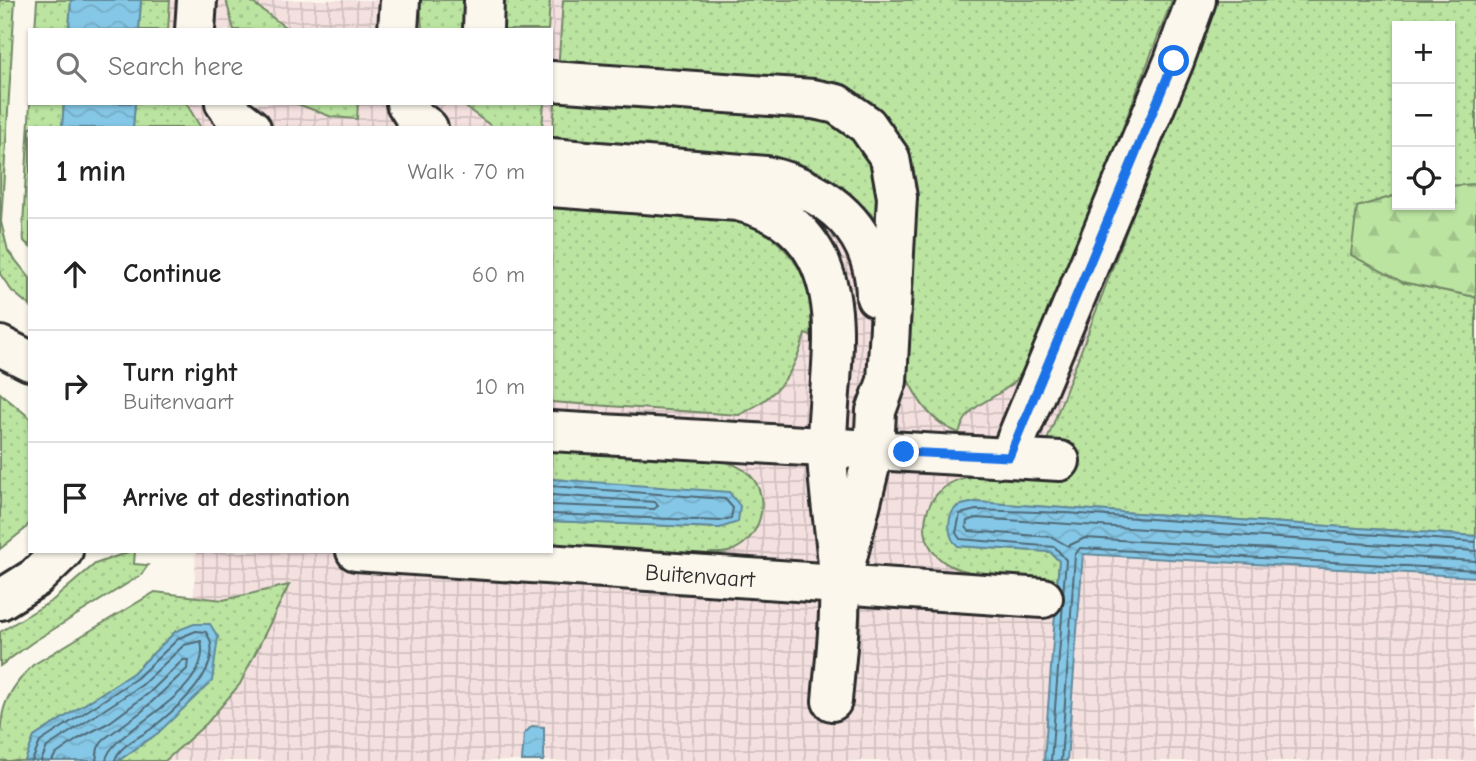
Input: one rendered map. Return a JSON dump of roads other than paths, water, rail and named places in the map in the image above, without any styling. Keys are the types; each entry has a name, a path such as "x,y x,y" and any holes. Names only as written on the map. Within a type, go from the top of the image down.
{"street":[{"path":"195,28 197,0"},
{"path":"398,28 400,0"},
{"path":"483,28 484,0"},
{"path":"1009,457 1174,61 1196,0"},
{"path":"553,81 813,99 837,104 867,125 890,158 897,197 887,381 876,411"},
{"path":"226,105 248,126"},
{"path":"407,105 416,119 425,126"},
{"path":"553,158 766,176 792,182 841,212 860,236 873,264 877,304 874,450 840,586"},
{"path":"553,187 738,201 768,209 791,222 806,237 828,288 832,350 827,448 840,586 832,701"},
{"path":"0,346 28,360"},
{"path":"553,431 1060,461"},
{"path":"0,600 35,578 61,553"},
{"name":"Buitenvaart","path":"384,553 1043,598"}],"water":[{"path":"71,0 141,0 139,28 69,28"},
{"path":"64,105 135,105 133,126 62,126"},
{"path":"553,479 729,492 740,506 738,522 720,528 553,521"},
{"path":"975,502 1476,536 1476,577 1083,554 1067,761 1044,761 1059,561 1050,552 958,546 950,533 949,521 953,511 959,506"},
{"path":"194,624 210,624 218,637 212,681 158,733 118,761 25,761 34,737 133,673 176,631"},
{"path":"532,726 544,727 544,761 522,761 524,734"}]}
